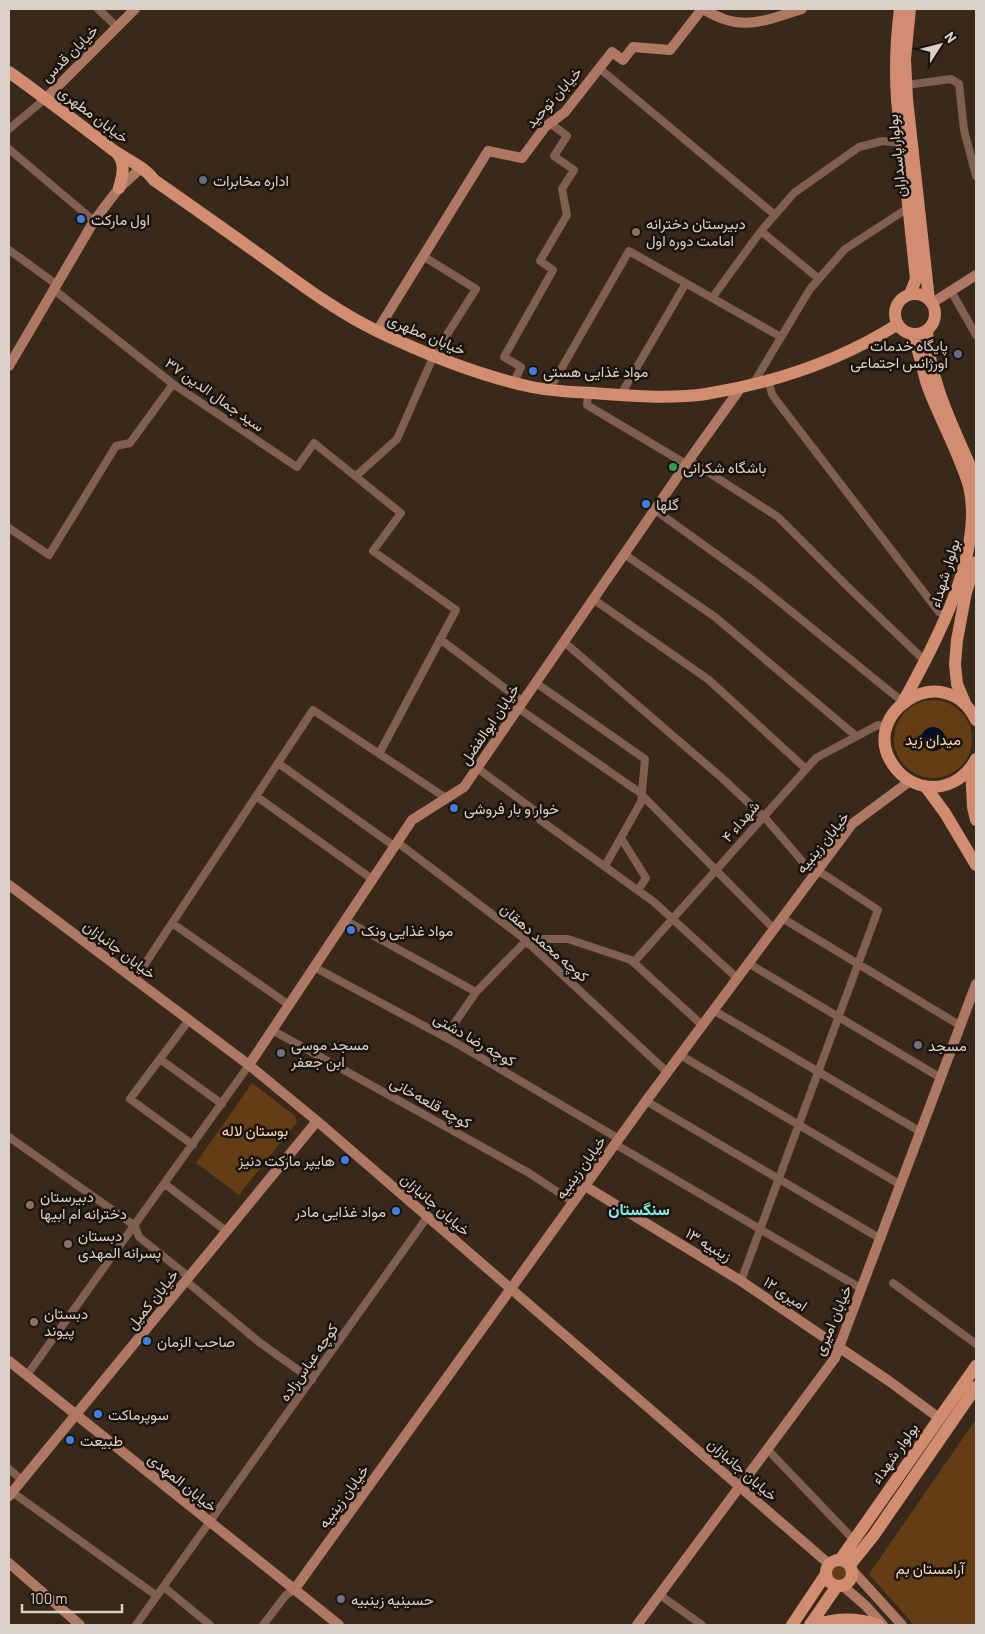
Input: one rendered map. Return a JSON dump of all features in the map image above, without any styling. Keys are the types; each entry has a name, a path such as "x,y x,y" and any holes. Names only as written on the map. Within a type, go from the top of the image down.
{"main road":[{"name":"بولوار پاسداران","path":"900,9 895,65 901,143 916,279 910,294"},
{"name":"بولوار پاسداران","path":"910,9 905,58 906,85 926,281 931,301"},
{"name":"خیابان مطهری","path":"9,72 46,98 118,155 319,297 377,331 475,372 549,390 640,397 705,394 768,380 846,353 877,338 898,324"},
{"path":"118,155 123,163 119,188"},
{"path":"119,188 137,168"},
{"path":"910,294 922,295 931,301 935,315 933,323 927,330 911,334 903,330 895,316 895,308 902,298 910,294"},
{"path":"927,330 927,345 934,379 976,480"},
{"name":"بولوار شهداء","path":"887,727 893,712 903,702 948,616 965,569 973,528 969,486 926,382 919,348 911,334"},
{"name":"بولوار شهداء","path":"964,703 957,684 954,664 966,592 976,562"},
{"path":"903,702 918,694 934,691 950,695 964,703 976,720"},
{"path":"887,727 886,744 889,758 898,771 910,781 925,786 937,787 948,784 958,780 974,763"},
{"path":"974,763 973,807 976,820"},
{"path":"925,786 945,813 976,865"},
{"name":"بولوار شهداء","path":"840,1567 853,1539 976,1366"},
{"name":"بولوار شهداء","path":"840,1567 874,1535 976,1387"},
{"path":"862,1526 861,1531 864,1536 874,1535"},
{"path":"840,1567 830,1582 840,1586"},
{"path":"810,1625 840,1586 850,1581 840,1567"},
{"path":"792,1625 840,1567"},
{"path":"815,1625 827,1621 846,1619 866,1621 878,1625"}],"street":[{"path":"98,9 116,26"},
{"name":"خیابان قدس","path":"46,98 135,9"},
{"path":"703,9 722,19 744,24 755,24 781,12 802,9"},
{"name":"خیابان توحید","path":"377,331 488,150 522,158 544,127 564,112 612,52 623,60 633,47 670,50 703,9"},
{"path":"599,68 775,215"},
{"path":"906,85 951,79 957,81 960,87 966,142 976,176"},
{"path":"9,129 46,98"},
{"path":"514,382 521,367 504,357 553,270 540,261 567,215 562,190 574,170 554,156 567,136 550,123"},
{"path":"712,298 761,231 794,193 859,147 884,141 901,143"},
{"path":"9,149 94,221"},
{"path":"9,366 94,221 119,188"},
{"path":"748,385 781,337 810,289 845,249 908,208"},
{"path":"761,231 818,279"},
{"name":"سید جمال الدین ۳۷","path":"9,250 173,384 297,467 314,443 356,476"},
{"path":"549,390 630,251 781,337"},
{"path":"379,754 456,610 373,551 401,513 356,476 397,440 434,355 476,289 423,256"},
{"path":"931,301 950,292 976,275"},
{"path":"620,396 686,283"},
{"path":"950,292 976,335"},
{"path":"768,380 772,394 782,408 938,612 948,616"},
{"path":"9,528 49,555 116,446 130,443 173,384"},
{"name":"خیابان ابوالفضل","path":"249,1065 412,820 464,787 688,462 748,385"},
{"path":"588,393 587,405 688,462 778,517 925,661"},
{"path":"655,510 754,582 903,702"},
{"path":"624,554 715,616 856,736"},
{"path":"593,599 709,680 805,768"},
{"path":"440,639 520,705 642,796 774,929"},
{"path":"564,642 722,778 762,817 808,868 825,875 878,910 741,1281"},
{"path":"536,683 645,760 641,802 605,866"},
{"path":"135,980 313,710 446,798"},
{"name":"شهداء ۴","path":"634,962 805,768 816,758 878,725 887,727"},
{"name":"کوچه محمد دهقان","path":"278,763 396,844 528,942 668,1072"},
{"path":"477,768 538,813 540,820 638,890 672,918 737,978"},
{"name":"خیابان زینبیه","path":"294,1590 646,1101 852,824 910,781"},
{"path":"256,796 372,879"},
{"path":"621,838 646,878 638,890"},
{"name":"خیابان جانبازان","path":"9,885 249,1065 317,1121 739,1486 876,1597 902,1625"},
{"path":"782,918 960,1026"},
{"path":"346,920 476,992"},
{"path":"172,923 289,1005"},
{"path":"445,1037 476,992 528,942 542,939 568,939 634,962 702,1025"},
{"path":"748,963 941,1078"},
{"name":"کوچه رضا دشتی","path":"314,967 445,1037 862,1289"},
{"name":"خیابان امیری","path":"637,1625 835,1358 976,984"},
{"path":"714,1010 921,1132"},
{"path":"189,1020 130,1099 193,1145"},
{"name":"کوچه قلعه‌خانی","path":"272,1030 529,1173 573,1202"},
{"path":"680,1055 901,1185"},
{"path":"160,1059 222,1104"},
{"path":"27,1376 249,1065"},
{"path":"646,1101 880,1239"},
{"name":"خیابان کمیل","path":"10,1494 317,1121"},
{"path":"9,1137 135,1226 139,1237 259,1342 312,1380"},
{"path":"165,1184 226,1232"},
{"name":"زینبیه ۱۳","path":"585,1186 741,1281"},
{"name":"کوچه عباس‌زاده","path":"136,1625 428,1216"},
{"name":"امیری ۱۲","path":"741,1281 889,1380 939,1418"},
{"path":"893,1283 976,1344"},
{"name":"خیابان المهدی","path":"9,1361 339,1625"},
{"path":"767,1449 853,1539"},
{"path":"9,1469 22,1480"},
{"path":"10,1494 158,1596"},
{"path":"9,1563 80,1625"},
{"path":"840,1586 866,1606 883,1625"},
{"path":"164,1587 210,1625"},
{"path":"263,1625 286,1595 294,1590"},
{"path":"660,1595 702,1625"},
{"path":"866,1606 864,1601 867,1596 872,1595 876,1597"}],"green space":[{"name":"میدان زید","path":"933,700 948,703 965,717 969,724 972,739 969,754 955,771 948,775 933,778 918,775 901,761 897,754 894,739 897,724 911,707 918,703"},
{"name":"بوستان لاله","path":"252,1083 295,1116 297,1122 239,1195 196,1163"},
{"name":"آرامستان بم","path":"976,1419 976,1625 914,1625 869,1574"},
{"path":"839,1565 847,1573 839,1581 831,1573"}],"water":[{"path":"933,727 942,730 945,739 942,748 933,751 924,748 921,739 924,730"}],"place":[{"name":"اداره مخابرات","path":"203,180"},
{"name":"اول مارکت","path":"81,219"},
{"name":"دبیرستان دخترانه امامت دوره اول","path":"636,232"},
{"name":"پایگاه خدمات اورژانس اجتماعی","path":"958,354"},
{"name":"مواد غذایی هستی","path":"533,371"},
{"name":"باشگاه شکرانی","path":"673,467"},
{"name":"گلها","path":"646,504"},
{"name":"خوار و بار فروشی","path":"454,808"},
{"name":"مواد غذایی ونک","path":"351,930"},
{"name":"مسجد","path":"918,1045"},
{"name":"مسجد موسی ابن جعفر","path":"281,1053"},
{"name":"هایپر مارکت دنیز","path":"345,1160"},
{"name":"دبیرستان دخترانه ام ابیها","path":"30,1205"},
{"name":"مواد غذایی مادر","path":"396,1211"},
{"name":"دبستان پسرانه المهدی","path":"68,1244"},
{"name":"دبستان پیوند","path":"34,1322"},
{"name":"صاحب الزمان","path":"147,1341"},
{"name":"سوپرماکت","path":"98,1414"},
{"name":"طبیعت","path":"70,1440"},
{"name":"حسینیه زینبیه","path":"341,1599"}],"district":[{"name":"سنگستان","path":"639,1208"}]}
